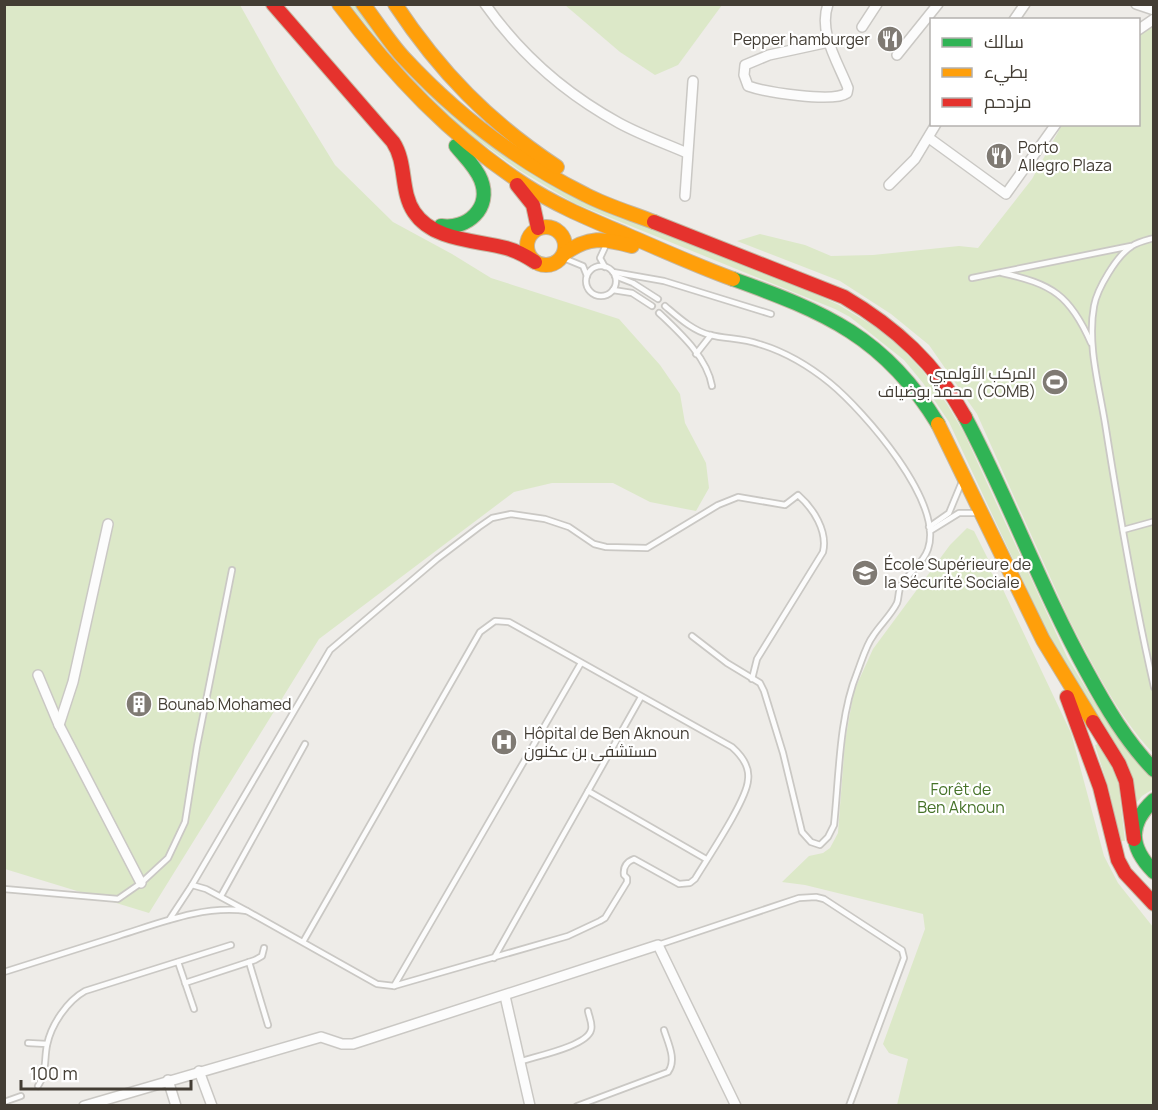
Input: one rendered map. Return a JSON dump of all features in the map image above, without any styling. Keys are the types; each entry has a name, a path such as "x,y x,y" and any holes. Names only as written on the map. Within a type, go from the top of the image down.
{"highway":[{"path":"273,4 394,144 400,155 409,202 415,213 432,228 504,247 548,266 572,247 586,240 610,241 706,269 798,302 843,325 876,348 903,372 935,418 1043,640 1094,765 1118,860 1125,873 1154,904"},
{"path":"330,4 448,128 505,172 560,205 706,269"},
{"path":"339,4 366,41"},
{"path":"363,4 403,57 448,102 467,119 522,159 587,196 844,297 890,327 921,355 945,385 969,424 1059,621 1115,723 1131,746 1154,770"},
{"path":"368,4 381,28"},
{"path":"395,4 425,50 447,76 503,129 579,180 664,226"},
{"path":"407,87 434,124 471,162 483,186 484,199 480,210 465,224 445,227 415,213"},
{"path":"505,172 533,205 535,231 526,245 527,252 535,262"},
{"path":"460,237 470,235 508,240 550,227 560,232 565,242 562,257"},
{"path":"1043,640 1119,764 1126,781 1137,852 1144,864 1154,872"},
{"path":"1115,723 1154,758"},
{"path":"1134,839 1136,825 1142,812 1154,801"}],"street":[{"path":"828,4 825,26 829,42 848,88 847,93 843,96 823,97 780,93 748,86 744,75 745,65 769,55 829,42"},
{"path":"862,27 877,4"},
{"path":"897,55 938,4"},
{"path":"1015,18 1025,4"},
{"path":"1136,4 1154,10"},
{"path":"488,6 514,43 531,61 584,102 620,124 687,153"},
{"path":"1140,29 1154,19"},
{"path":"685,196 693,81"},
{"path":"889,185 915,159 935,126"},
{"path":"929,138 1006,194 1055,126"},
{"path":"59,725 73,682 108,524"},
{"path":"38,675 59,725 141,883"},
{"path":"84,1106 321,1037 342,1044 354,1044 658,945 736,1106"},
{"path":"505,996 522,1061 530,1106"},
{"path":"199,1071 212,1106"},
{"path":"168,1080 176,1106"}],"lane":[{"path":"972,278 1131,246 1154,238"},
{"path":"610,241 600,258 605,267 658,299"},
{"path":"1131,246 1112,267 1100,286 1094,306 1093,347 1140,626 1154,687"},
{"path":"562,257 583,266 587,276 587,288 594,295 604,296 613,290 614,274"},
{"path":"587,276 595,267 605,267"},
{"path":"999,273 1041,284 1058,294 1072,308 1093,347"},
{"path":"614,274 664,281 771,314"},
{"path":"613,290 632,293 652,306"},
{"path":"665,306 688,324 711,335 743,339 774,349 803,364 844,396 869,421 901,464 918,495 929,529 930,542 925,555 900,587 898,602 871,638 856,674 846,711 834,825 828,837 820,845 811,842 802,832 783,753 760,683 727,663 692,636"},
{"path":"659,313 696,354 709,372 712,386"},
{"path":"696,354 711,335"},
{"path":"929,529 951,509 964,476"},
{"path":"169,920 192,885 330,650 437,559 492,518 511,514 545,519 568,528 594,544 641,549 647,548 718,505 738,497 785,505 798,495 815,516 825,542 823,552 757,659 752,679"},
{"path":"929,529 959,513 972,512 983,516"},
{"path":"1123,530 1152,522"},
{"path":"4,888 118,898 141,883 168,858 185,822 197,746 232,570"},
{"path":"192,885 221,896 377,984 394,986 568,936 605,918 627,882 623,871 629,861 634,859 679,885 695,879 746,789 749,778 747,769 739,753 732,747 509,622 495,621 480,632 303,942"},
{"path":"394,986 581,663"},
{"path":"494,958 641,697"},
{"path":"221,896 305,744"},
{"path":"588,791 706,859"},
{"path":"658,945 810,896 824,899 902,950 904,958 849,1106"},
{"path":"4,972 169,920 228,908 248,911"},
{"path":"38,1086 44,1076 47,1044 58,1020 70,1002 80,994 231,945"},
{"path":"184,983 259,958 264,948"},
{"path":"178,962 194,1010"},
{"path":"249,962 268,1025"},
{"path":"522,1061 580,1042 590,1034 592,1028 588,1011"},
{"path":"577,1106 669,1072 673,1066 673,1060 664,1030"},
{"path":"28,1043 47,1044"},
{"path":"4,1102 21,1096"}],"green space":[{"path":"4,5 240,5 277,71 335,165 393,222 491,278 619,319 660,365 680,394 685,423 706,463 709,488 696,511 650,502 613,483 552,483 514,492 319,639 149,913 5,869"},
{"path":"350,5 356,5 480,138 839,305 875,327 902,349 922,370 947,404 964,433 1067,657 1093,700 1153,778 1153,789 1142,796 1134,806 1061,662 949,422 923,383 904,360 850,317 835,309 574,203 519,170 465,131 404,72"},
{"path":"565,5 722,5 678,65 655,75 620,52"},
{"name":"المركب الأولمبي محمد بوضياف (COMB)","path":"1153,22 1153,753 1128,722 1096,670 1068,617 977,414 929,345 891,314 840,281 737,241 760,234 805,245 831,256 873,255 959,246 978,248 1032,179 1061,126 1140,126 1140,31"},
{"name":"Forêt de Ben Aknoun","path":"967,528 974,531 990,563 988,566 995,579 998,579 1071,733 1104,856 1118,883 1153,927 1153,1105 897,1105 908,1059 889,1053 883,1044 925,929 923,914 805,885 782,882 809,856 823,853 830,848 838,833 845,741 854,691 873,649 950,545"},
{"path":"1101,743 1117,771 1125,841 1120,841 1110,793 1095,745"}],"traffic: fast":[{"path":"441,226 451,226 468,221 475,215 483,200 484,190 479,175 456,146"},
{"path":"733,279 796,303 850,331 897,369 918,394 938,424"},
{"path":"965,417 1070,641 1117,723 1154,770"},
{"path":"1154,800 1140,818 1135,836 1140,854 1154,872"}],"traffic: slow":[{"path":"339,4 380,55 424,103 472,146 525,185 575,212 733,279"},
{"path":"363,4 388,39 424,79 489,135 561,182 602,203 654,222"},
{"path":"395,4 430,52 467,94 509,132 557,167"},
{"path":"546,227 560,232 565,246 560,260 546,265 532,260 527,246 532,232 546,227"},
{"path":"564,254 581,244 596,240 613,241 632,246"},
{"path":"938,424 1043,640 1093,722"}],"traffic: jam":[{"path":"273,4 393,142 400,159 410,204 422,222 444,234 510,249 535,262"},
{"path":"517,185 533,205 538,228"},
{"path":"654,222 844,297 880,321 913,348 941,380 965,417"},
{"path":"1067,697 1100,787 1118,860 1125,873 1154,904"},
{"path":"1093,722 1119,764 1126,781 1134,839"}],"place":[{"name":"Pepper hamburger","path":"890,39"},
{"name":"Porto Allegro Plaza","path":"999,156"},
{"name":"المركب الأولمبي محمد بوضياف (COMB)","path":"1055,382"},
{"name":"École Supérieure de la Sécurité Sociale","path":"865,573"},
{"name":"Bounab Mohamed","path":"139,704"},
{"name":"Hôpital de Ben Aknoun مستشفى بن عكنون","path":"504,742"}]}
